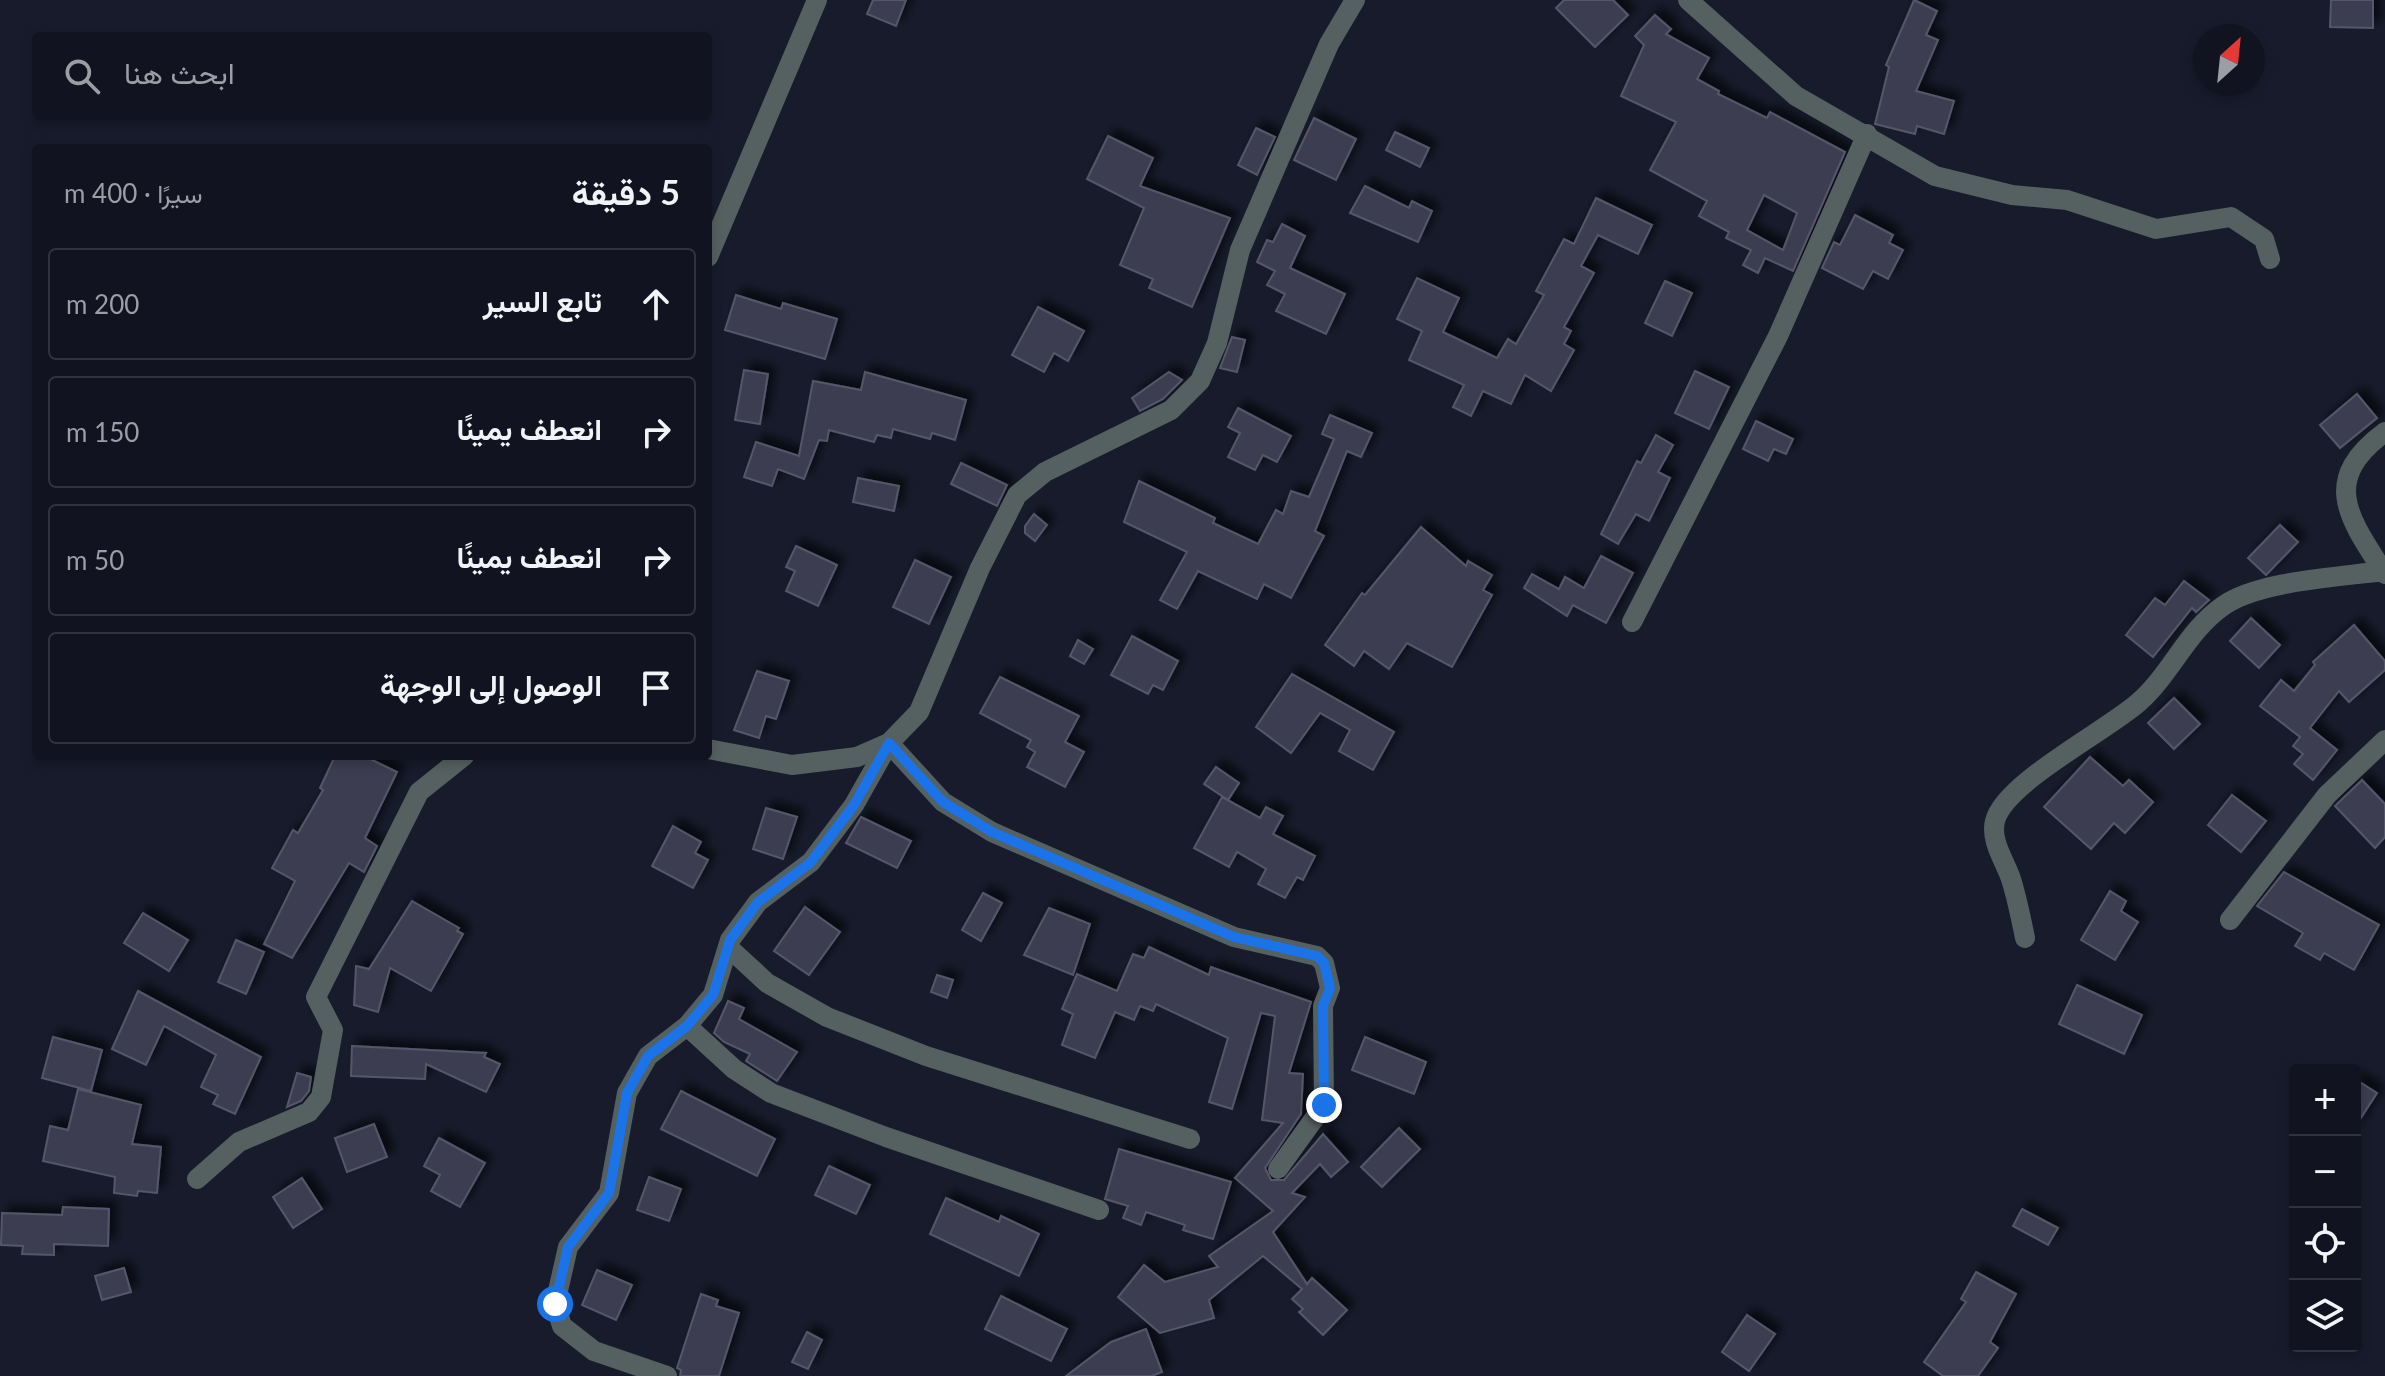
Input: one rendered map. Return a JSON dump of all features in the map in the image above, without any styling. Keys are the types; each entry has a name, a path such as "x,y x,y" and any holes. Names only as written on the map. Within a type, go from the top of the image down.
{"street":[{"path":"712,248 817,0"},
{"path":"667,1376 594,1351 562,1326 555,1304 568,1247 609,1193 627,1093 648,1056 687,1026 713,995 728,947 758,902 811,862 854,805 889,743 919,712 980,568 1017,495 1045,472 1171,410 1200,381 1217,343 1240,250 1329,44 1355,0"},
{"path":"1688,0 1796,96 1867,134 1935,176 2012,195 2067,200 2156,229 2231,217 2264,239 2270,259"},
{"path":"1632,622 1778,336 1867,134"},
{"path":"2025,938 2010,876 1994,838 1995,820 2006,802 2030,780 2140,702 2190,637 2224,605 2274,587 2384,573 2343,493 2348,470 2362,449 2385,432"},
{"path":"2230,920 2327,795 2385,740"},
{"path":"712,750 792,765 857,757 889,743"},
{"path":"889,743 943,802 992,832 1234,937 1317,956 1324,963 1330,988 1323,1006 1324,1105 1278,1169"},
{"path":"197,1179 239,1142 309,1112 321,1097 333,1030 316,997 419,792 459,760"},
{"path":"728,947 767,983 827,1017 926,1056 1190,1139"},
{"path":"687,1026 734,1069 771,1093 886,1137 1099,1210"}],"building":[{"path":"873,0 906,0 896,26 867,14"},
{"path":"1564,0 1613,0 1628,15 1595,47 1556,8"},
{"path":"1914,0 1937,11 1926,35 1938,40 1916,91 1954,101 1944,134 1917,126 1915,134 1875,124 1889,67 1886,65"},
{"path":"2331,0 2373,0 2373,28 2330,27"},
{"path":"1655,15 1671,29 1666,34 1709,58 1697,79 1719,91 1718,94 1767,118 1770,112 1845,152 1793,271 1765,258 1758,273 1743,265 1751,250 1726,238 1729,232 1699,216 1707,201 1650,170 1676,122 1621,96 1644,45 1635,36","holes":["1764,195 1797,213 1783,250 1747,230"]},
{"path":"1314,118 1356,139 1336,180 1294,160"},
{"path":"1256,128 1275,137 1257,175 1238,165"},
{"path":"1395,132 1429,148 1420,167 1386,150"},
{"path":"1108,136 1153,158 1140,186 1230,218 1192,307 1149,288 1153,279 1120,265 1144,208 1087,179"},
{"path":"1365,186 1409,208 1412,201 1432,211 1418,242 1350,213"},
{"path":"1596,198 1652,225 1638,254 1598,235 1581,266 1594,273 1564,327 1571,331 1564,344 1574,350 1551,391 1525,375 1511,404 1483,391 1471,416 1453,407 1464,385 1409,360 1422,331 1397,319 1417,278 1459,298 1443,332 1497,358 1508,339 1516,344 1544,295 1536,291 1564,239 1574,244"},
{"path":"1855,215 1893,235 1889,243 1903,250 1888,279 1873,271 1863,289 1822,268 1834,242 1840,245"},
{"path":"1282,224 1305,236 1290,268 1345,294 1326,334 1276,311 1285,294 1267,285 1275,271 1257,262 1267,240 1273,242"},
{"path":"1665,281 1692,293 1672,336 1645,323"},
{"path":"736,295 781,309 783,303 837,319 825,359 725,330"},
{"path":"1038,307 1084,331 1068,361 1054,353 1044,372 1012,355"},
{"path":"1232,337 1245,340 1237,372 1220,368"},
{"path":"744,370 768,374 760,424 735,420"},
{"path":"1695,371 1729,387 1709,429 1675,413"},
{"path":"865,372 966,400 955,440 932,433 930,439 893,429 891,438 877,435 874,442 829,430 827,441 819,440 804,479 778,469 772,486 744,477 756,442 799,456 813,381 861,390"},
{"path":"1169,372 1182,380 1163,399 1140,411 1132,398"},
{"path":"2357,394 2377,418 2340,448 2320,425"},
{"path":"1238,408 1291,436 1277,462 1263,455 1255,470 1228,457 1240,433 1228,427"},
{"path":"1330,415 1372,433 1361,457 1347,451 1315,531 1324,536 1291,598 1264,584 1257,599 1198,571 1177,609 1160,600 1187,552 1124,522 1139,481 1215,518 1213,523 1258,544 1276,510 1283,514 1291,491 1309,497 1334,439 1322,434"},
{"path":"1756,421 1793,439 1786,454 1774,449 1768,461 1743,449"},
{"path":"1656,435 1673,445 1658,472 1670,478 1649,521 1636,514 1618,544 1601,534 1637,461 1641,463"},
{"path":"961,463 1007,485 997,506 951,484"},
{"path":"858,478 899,486 894,511 853,502"},
{"path":"1034,514 1047,525 1035,541 1025,533 1025,526"},
{"path":"2280,525 2298,542 2266,575 2248,558"},
{"path":"1421,527 1466,566 1468,561 1492,575 1483,590 1492,595 1452,667 1407,643 1389,669 1364,651 1354,666 1325,645 1362,593 1365,595"},
{"path":"796,546 837,565 818,606 786,591 795,571 786,567"},
{"path":"1601,556 1633,573 1606,623 1573,605 1567,616 1524,588 1532,574 1559,589 1565,577 1584,588"},
{"path":"915,560 951,577 929,624 893,607"},
{"path":"2184,581 2209,600 2196,612 2192,608 2153,657 2126,635 2155,598 2165,605"},
{"path":"2251,618 2280,645 2259,668 2230,641"},
{"path":"2354,625 2385,661 2385,670 2349,702 2339,691 2310,728 2337,750 2313,780 2294,764 2303,754 2293,746 2300,737 2260,706 2281,680 2294,691 2315,665 2313,662"},
{"path":"1132,636 1178,661 1163,690 1153,685 1148,694 1111,675"},
{"path":"1078,640 1093,649 1084,664 1070,656"},
{"path":"757,671 789,681 776,719 766,716 759,738 734,730"},
{"path":"1292,674 1394,732 1373,770 1339,751 1350,730 1320,713 1291,753 1256,727"},
{"path":"1000,677 1079,716 1065,742 1084,752 1065,787 1027,767 1035,752 1027,747 1031,740 980,713"},
{"path":"2174,698 2200,724 2174,749 2148,723"},
{"path":"2090,757 2123,786 2129,780 2153,802 2125,833 2114,823 2091,849 2044,807"},
{"path":"333,760 372,760 397,772 365,838 377,846 364,872 349,863 292,958 264,944 295,881 272,868 293,830 298,833 323,790 320,788"},
{"path":"1216,767 1239,783 1228,800 1204,784"},
{"path":"2362,780 2385,804 2385,837 2375,848 2335,806"},
{"path":"2232,795 2266,821 2241,852 2208,825"},
{"path":"1222,797 1260,818 1266,807 1283,816 1273,834 1315,856 1303,880 1297,877 1285,898 1258,884 1266,869 1237,852 1229,867 1194,848"},
{"path":"766,808 797,817 783,859 753,849"},
{"path":"861,817 911,841 897,868 846,843"},
{"path":"673,826 701,842 695,853 708,860 693,888 652,866"},
{"path":"2284,872 2379,925 2354,970 2324,953 2320,960 2295,946 2303,933 2257,906"},
{"path":"2110,891 2126,901 2121,911 2138,922 2115,960 2081,940"},
{"path":"983,893 1002,903 981,941 962,930"},
{"path":"412,901 459,928 457,931 463,934 431,991 390,968 378,1012 354,1005 356,966 369,969"},
{"path":"805,907 840,932 809,975 774,951"},
{"path":"1049,908 1090,924 1073,975 1024,955"},
{"path":"143,913 188,940 169,971 124,943"},
{"path":"236,940 264,952 246,994 218,982"},
{"path":"1149,947 1209,975 1211,967 1311,1002 1289,1073 1303,1074 1301,1114 1265,1168 1271,1180 1284,1180 1323,1134 1348,1162 1331,1177 1320,1164 1292,1193 1305,1197 1273,1232 1307,1284 1312,1278 1347,1310 1323,1335 1299,1312 1303,1309 1292,1299 1302,1289 1263,1256 1209,1300 1214,1318 1160,1333 1118,1297 1144,1265 1165,1282 1218,1267 1209,1256 1273,1211 1235,1178 1283,1123 1262,1120 1275,1016 1261,1013 1232,1109 1209,1102 1228,1038 1156,1004 1153,1011 1140,1006 1134,1020 1115,1012 1095,1058 1062,1045 1073,1014 1062,1009 1077,974 1117,991 1133,954 1144,958"},
{"path":"937,975 953,980 947,998 931,992"},
{"path":"2077,985 2142,1015 2124,1054 2059,1024"},
{"path":"138,991 261,1057 235,1114 213,1104 218,1095 201,1087 216,1055 164,1026 146,1065 112,1049"},
{"path":"728,1001 744,1008 739,1019 797,1052 777,1081 746,1061 750,1054 724,1042 714,1033"},
{"path":"53,1037 102,1050 91,1091 42,1078"},
{"path":"1365,1037 1426,1062 1414,1094 1352,1070"},
{"path":"352,1046 486,1053 484,1057 500,1064 486,1092 426,1064 425,1079 351,1076"},
{"path":"297,1073 311,1077 309,1091 301,1101 287,1107"},
{"path":"2361,1083 2377,1093 2361,1118"},
{"path":"78,1089 141,1105 132,1144 161,1147 157,1193 138,1191 137,1196 114,1193 115,1177 43,1161 50,1126 68,1130"},
{"path":"681,1091 775,1139 757,1176 661,1129"},
{"path":"374,1124 387,1157 347,1172 335,1138"},
{"path":"1399,1128 1420,1149 1382,1187 1361,1167"},
{"path":"439,1138 485,1163 460,1207 431,1191 440,1175 424,1166"},
{"path":"1119,1149 1231,1182 1213,1239 1183,1230 1185,1225 1146,1212 1141,1225 1123,1218 1128,1206 1105,1199"},
{"path":"829,1166 870,1185 856,1214 815,1195"},
{"path":"649,1177 681,1189 669,1221 637,1210"},
{"path":"302,1178 322,1209 293,1228 273,1197"},
{"path":"946,1198 999,1222 1001,1216 1039,1234 1019,1276 930,1234"},
{"path":"63,1207 109,1209 108,1246 54,1244 54,1255 22,1254 23,1246 1,1245 2,1213 62,1215"},
{"path":"2022,1209 2058,1228 2048,1245 2013,1226"},
{"path":"124,1268 131,1292 102,1300 95,1276"},
{"path":"597,1270 632,1285 616,1320 582,1305"},
{"path":"1976,1272 2016,1294 1990,1342 1998,1348 1978,1376 1943,1376 1924,1362 1966,1302 1961,1299"},
{"path":"701,1294 718,1300 716,1306 739,1313 719,1376 680,1376 681,1370 677,1368"},
{"path":"1001,1296 1067,1329 1051,1361 985,1329"},
{"path":"1747,1315 1775,1334 1749,1371 1722,1352"},
{"path":"1146,1329 1162,1372 1152,1376 1066,1376 1111,1342"},
{"path":"807,1332 822,1340 808,1369 792,1362"}],"route":[{"path":"555,1304 568,1247 609,1193 627,1093 648,1056 687,1026 713,995 730,940 758,902 811,862 854,805 889,743 943,802 992,832 1234,937 1317,956 1324,963 1330,988 1323,1006 1324,1105"}]}
